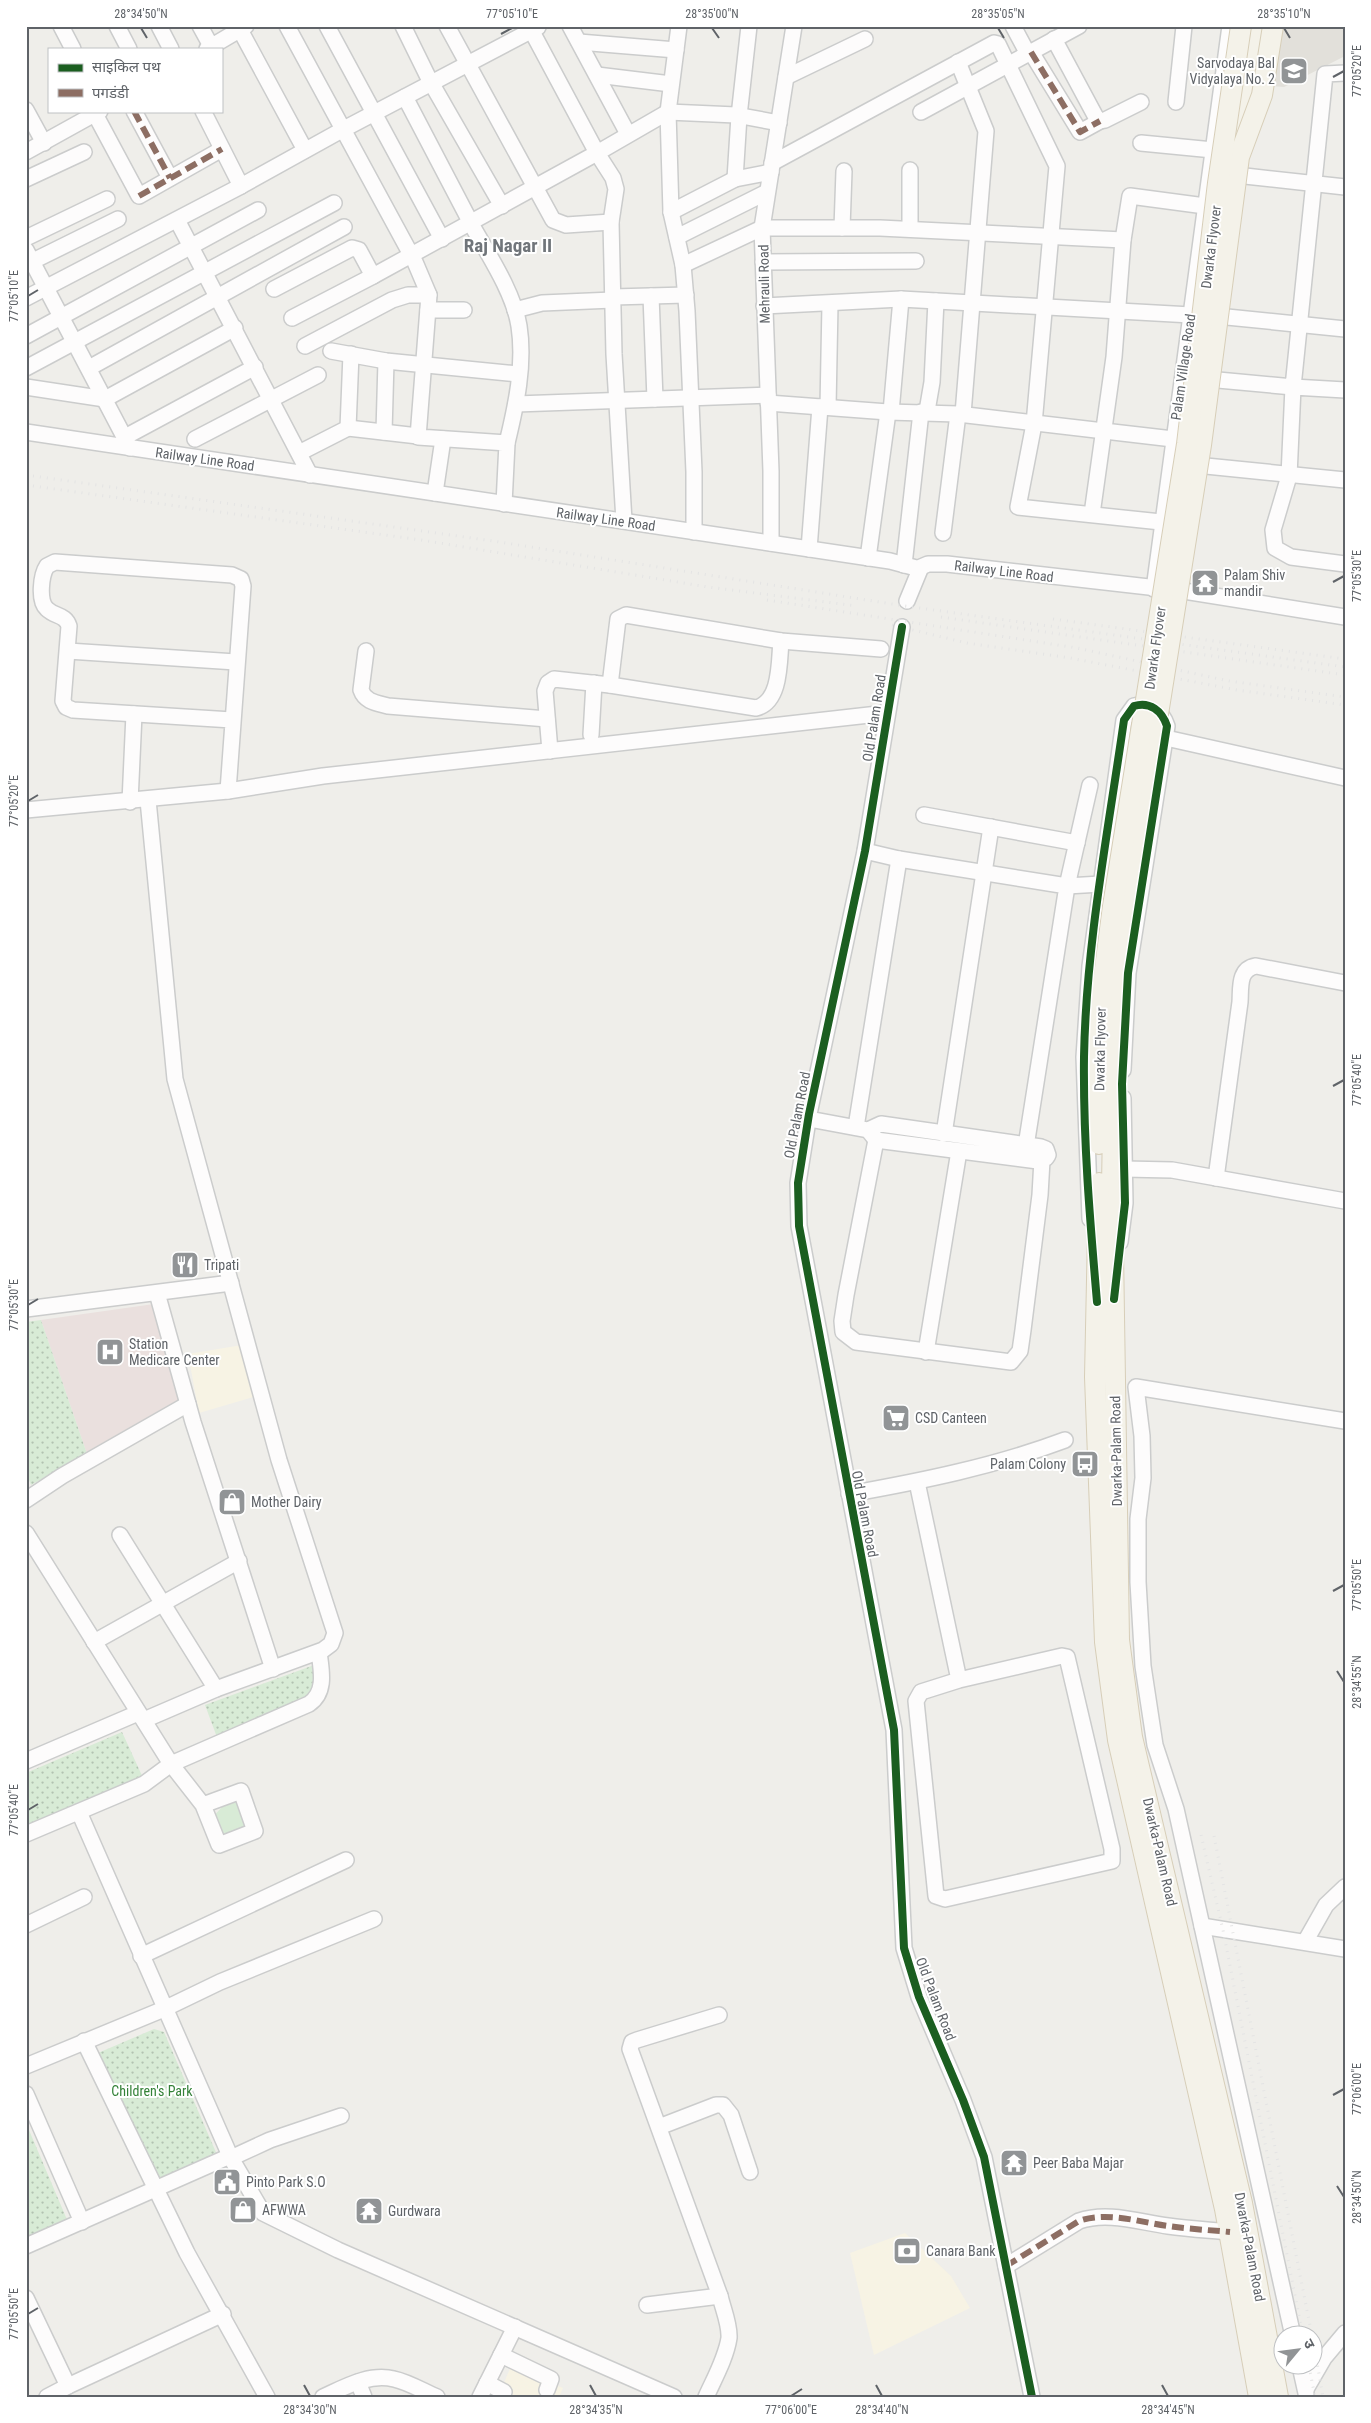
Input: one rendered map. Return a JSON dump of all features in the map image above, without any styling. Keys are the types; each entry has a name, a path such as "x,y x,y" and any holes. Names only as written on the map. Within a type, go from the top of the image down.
{"main road":[{"name":"Dwarka Flyover","path":"1105,1301 1100,1007 1113,906 1187,444 1218,183 1241,26"},
{"name":"Dwarka Flyover","path":"1105,1247 1115,1006 1127,908 1200,454 1256,26"},
{"path":"1239,157 1262,95 1273,26"},
{"name":"Dwarka-Palam Road","path":"1105,1301 1095,1377 1105,1642 1118,1740 1230,2232 1260,2397"},
{"name":"Dwarka-Palam Road","path":"1105,1301 1119,1640 1132,1736 1242,2203 1278,2397"}],"street":[{"path":"61,26 72,48"},
{"path":"117,26 128,48"},
{"path":"159,26 170,48"},
{"path":"200,26 208,48 242,27 305,150"},
{"path":"287,26 342,130 412,255 428,302 418,436"},
{"path":"327,26 442,239"},
{"path":"403,26 432,83 502,206"},
{"path":"448,26 550,216 557,223 566,225 611,222"},
{"path":"570,26 628,134"},
{"path":"679,26 668,112 671,212 684,265 686,295 694,532"},
{"path":"735,179 739,116 749,26"},
{"name":"Mehrauli Road","path":"771,543 762,228 794,26"},
{"path":"1013,26 1080,132 1141,102"},
{"path":"921,112 1079,26"},
{"path":"1176,102 1184,26"},
{"name":"Palam Village Road","path":"1154,588 1161,522 1230,26"},
{"path":"1184,591 1206,466 1264,26"},
{"path":"26,298 241,186 533,28 597,153 615,184 611,222 613,298 624,522"},
{"path":"786,77 865,39"},
{"path":"1054,39 1096,119 1100,121"},
{"path":"578,42 676,50"},
{"path":"671,212 735,179 772,168 958,62 996,43 1056,163 1034,424 1018,506 1161,522"},
{"path":"942,533 961,414 986,131 958,62"},
{"path":"1345,73 1324,74 1293,387 1288,476 1272,535 1275,548 1291,557 1345,564"},
{"path":"597,76 671,84"},
{"path":"405,97 515,310 519,327 518,374 516,404 507,443 504,504"},
{"path":"26,110 44,143"},
{"path":"135,112 170,178"},
{"path":"204,112 241,186"},
{"path":"292,318 442,239 668,112 739,116 779,123"},
{"path":"26,152 98,113 139,196 222,149"},
{"path":"1141,143 1212,150"},
{"path":"26,179 84,152"},
{"path":"910,170 910,229"},
{"path":"842,228 844,171"},
{"path":"1245,176 1345,187"},
{"path":"677,237 767,192"},
{"path":"1092,514 1105,431 1119,312 1123,240 1130,196 1205,206"},
{"path":"26,238 107,199"},
{"path":"26,368 334,203"},
{"path":"26,336 258,210"},
{"path":"118,219 30,263 62,316 128,443 255,367"},
{"path":"177,220 310,474"},
{"path":"89,368 219,298 344,227"},
{"path":"684,265 762,228 978,231 1123,240"},
{"path":"274,289 352,248 359,250 373,276"},
{"path":"763,262 916,261"},
{"path":"306,346 392,300 408,295 428,302 464,310"},
{"path":"515,310 542,303 686,295"},
{"path":"651,296 656,399"},
{"path":"764,306 902,299 1226,317 1345,329"},
{"path":"868,558 890,412 902,299"},
{"path":"904,565 924,412 932,382 936,301"},
{"path":"809,549 824,407 830,304"},
{"path":"26,387 105,398 235,328"},
{"path":"331,352 386,361 518,374"},
{"path":"348,428 351,354"},
{"path":"384,432 386,361"},
{"path":"195,438 318,375"},
{"path":"1218,380 1345,390"},
{"path":"516,404 690,398 768,399 824,407 890,412 961,414 1173,439"},
{"path":"299,453 348,428 507,443"},
{"name":"Railway Line Road","path":"26,432 128,443 310,474 868,558 920,569 925,564 947,564 1184,591 1345,617"},
{"path":"435,493 443,438"},
{"path":"1206,466 1288,476 1345,480"},
{"path":"228,791 243,586 239,577 55,562 48,564 45,568 42,599 46,608 64,618 68,623 68,651 63,702 66,707 73,710 232,720"},
{"path":"907,601 920,569"},
{"path":"610,685 618,619 623,616 781,641 881,649"},
{"name":"Old Palam Road","path":"902,627 865,851 809,1119 798,1183 799,1226 894,1730 904,1948 920,1997 964,2100 984,2157 1032,2397"},
{"path":"550,751 545,691 548,683 558,679 594,683 759,708 768,703 774,689 781,641"},
{"path":"68,651 236,662"},
{"path":"366,651 361,690 363,696 373,702 388,706 547,719"},
{"path":"591,735 594,683"},
{"path":"1137,705 1151,706 1164,718 1167,726 1128,973 1122,1084 1125,1203 1105,1301 1088,1182 1084,1057 1090,966 1126,716 1137,705"},
{"path":"26,810 130,802 228,791 323,776 887,713"},
{"path":"130,802 134,714"},
{"path":"1166,738 1345,778"},
{"path":"1026,1146 1067,886 1090,785"},
{"path":"26,1761 319,1652 331,1644 335,1638 334,1626 279,1460 175,1079 148,800"},
{"path":"924,815 1077,843"},
{"path":"944,1134 982,872 991,827"},
{"path":"865,851 900,859 1067,886 1101,884"},
{"path":"900,859 844,1304 843,1332 856,1342 1011,1362 1020,1351 1040,1195 1042,1160"},
{"path":"1216,1178 1240,1002 1241,978 1246,971 1256,966 1345,983"},
{"path":"809,1119 867,1132 959,1151 1042,1160 1048,1155 1046,1149 881,1124 867,1132"},
{"path":"926,1352 959,1151"},
{"path":"1124,1169 1172,1170 1345,1201"},
{"path":"26,1309 231,1283"},
{"path":"158,1293 180,1384 273,1669"},
{"path":"1291,2326 1176,1809 1155,1745 1143,1666 1138,1582 1138,1519 1143,1478 1142,1436 1136,1387 1345,1421"},
{"path":"26,1500 68,1472 188,1404"},
{"path":"849,1494 917,1482 1027,1454 1065,1440"},
{"path":"917,1482 959,1680"},
{"path":"26,1533 171,1764 203,1805"},
{"path":"120,1535 216,1689"},
{"path":"94,1642 162,1602 239,1561"},
{"path":"26,1834 144,1784 171,1764 314,1700 322,1684 319,1652"},
{"path":"1062,1656 1067,1657 1112,1849 1112,1861 945,1899 936,1896 916,1701 921,1692 959,1680 1062,1656"},
{"path":"79,1812 230,2157 256,2204 269,2217 338,2250 670,2396"},
{"path":"141,1956 346,1860"},
{"path":"1305,1942 1326,1905 1345,1887"},
{"path":"26,1925 84,1897"},
{"path":"26,2066 164,2009 220,1982 374,1919"},
{"path":"1202,1926 1345,1949"},
{"path":"706,2397 729,2338 720,2296 631,2045 637,2040 719,2014"},
{"path":"84,2041 187,2253 223,2314 267,2397"},
{"path":"26,2094 82,2222"},
{"path":"659,2127 716,2105 723,2105 731,2115 750,2172"},
{"path":"26,2246 270,2140 341,2116"},
{"path":"1006,2266 1079,2221 1092,2217 1131,2219 1168,2226 1230,2232"},
{"path":"647,2305 720,2296"},
{"path":"26,2298 68,2386"},
{"path":"46,2397 223,2314"},
{"path":"480,2397 515,2327"},
{"path":"1306,2393 1330,2350 1345,2333"},
{"path":"501,2355 551,2379 547,2390"},
{"path":"1302,2376 1306,2393"},
{"path":"323,2397 370,2378 394,2379 437,2397"},
{"path":"358,2382 364,2397"},
{"path":"487,2382 504,2392"}],"shaded area":[{"name":"Sarvodaya Bal Vidyalaya No. 2","path":"1279,26 1345,26 1345,56 1284,87 1271,86"},
{"name":"Station Medicare Center","path":"154,1304 183,1400 87,1454 41,1320"},
{"path":"242,1345 257,1396 199,1413 188,1354"},
{"path":"905,2233 951,2276 970,2308 874,2355 850,2253"},
{"path":"511,2366 563,2388 559,2397 498,2397"}],"green space":[{"path":"41,1320 87,1454 31,1485 26,1472 26,1322"},
{"path":"317,1664 311,1699 218,1740 205,1705"},
{"path":"122,1732 144,1780 26,1830 26,1773"},
{"path":"237,1802 251,1831 223,1840 211,1819 223,1806"},
{"name":"Children's Park","path":"154,2029 164,2032 218,2157 156,2184 98,2053"},
{"path":"26,2123 68,2222 26,2240"}],"railway":[{"path":"26,475 493,541 905,606 1345,667"},
{"path":"26,485 421,540 708,587 857,606"},
{"path":"767,600 1077,648 1229,681 1345,697"},
{"path":"941,617 1345,675"},
{"path":"1053,619 1345,659"},
{"path":"892,625 967,643 1070,658 1237,690 1345,705"},
{"path":"1201,1835 1223,1930 1301,2326"},
{"path":"1214,1836 1310,2326"},
{"path":"1311,2376 1315,2397"},
{"path":"1319,2376 1323,2397"}],"marked path":[{"path":"1031,52 1080,132 1100,121"},
{"path":"135,112 170,178"},
{"path":"139,196 222,149"},
{"path":"1006,2266 1079,2221 1090,2218 1123,2218 1176,2227 1230,2232"}],"cycle path":[{"path":"902,627 865,851 809,1114 798,1183 799,1226 894,1730 904,1948 919,1997 963,2100 984,2157 1032,2397"},
{"path":"1097,1302 1085,1118 1084,1057 1089,973 1093,931 1124,720 1134,706 1145,705 1155,708 1167,726 1128,973 1122,1084 1125,1203 1114,1299"}],"place":[{"name":"Sarvodaya Bal Vidyalaya No. 2","path":"1294,71"},
{"name":"Palam Shiv mandir","path":"1205,583"},
{"name":"Tripati","path":"185,1265"},
{"name":"Station Medicare Center","path":"110,1352"},
{"name":"CSD Canteen","path":"896,1418"},
{"name":"Palam Colony","path":"1085,1464"},
{"name":"Mother Dairy","path":"232,1502"},
{"name":"Peer Baba Majar","path":"1014,2163"},
{"name":"Pinto Park S.O","path":"227,2182"},
{"name":"AFWWA","path":"243,2210"},
{"name":"Gurdwara","path":"369,2211"},
{"name":"Canara Bank","path":"907,2251"}],"district":[{"name":"Raj Nagar II","path":"508,245"}]}
